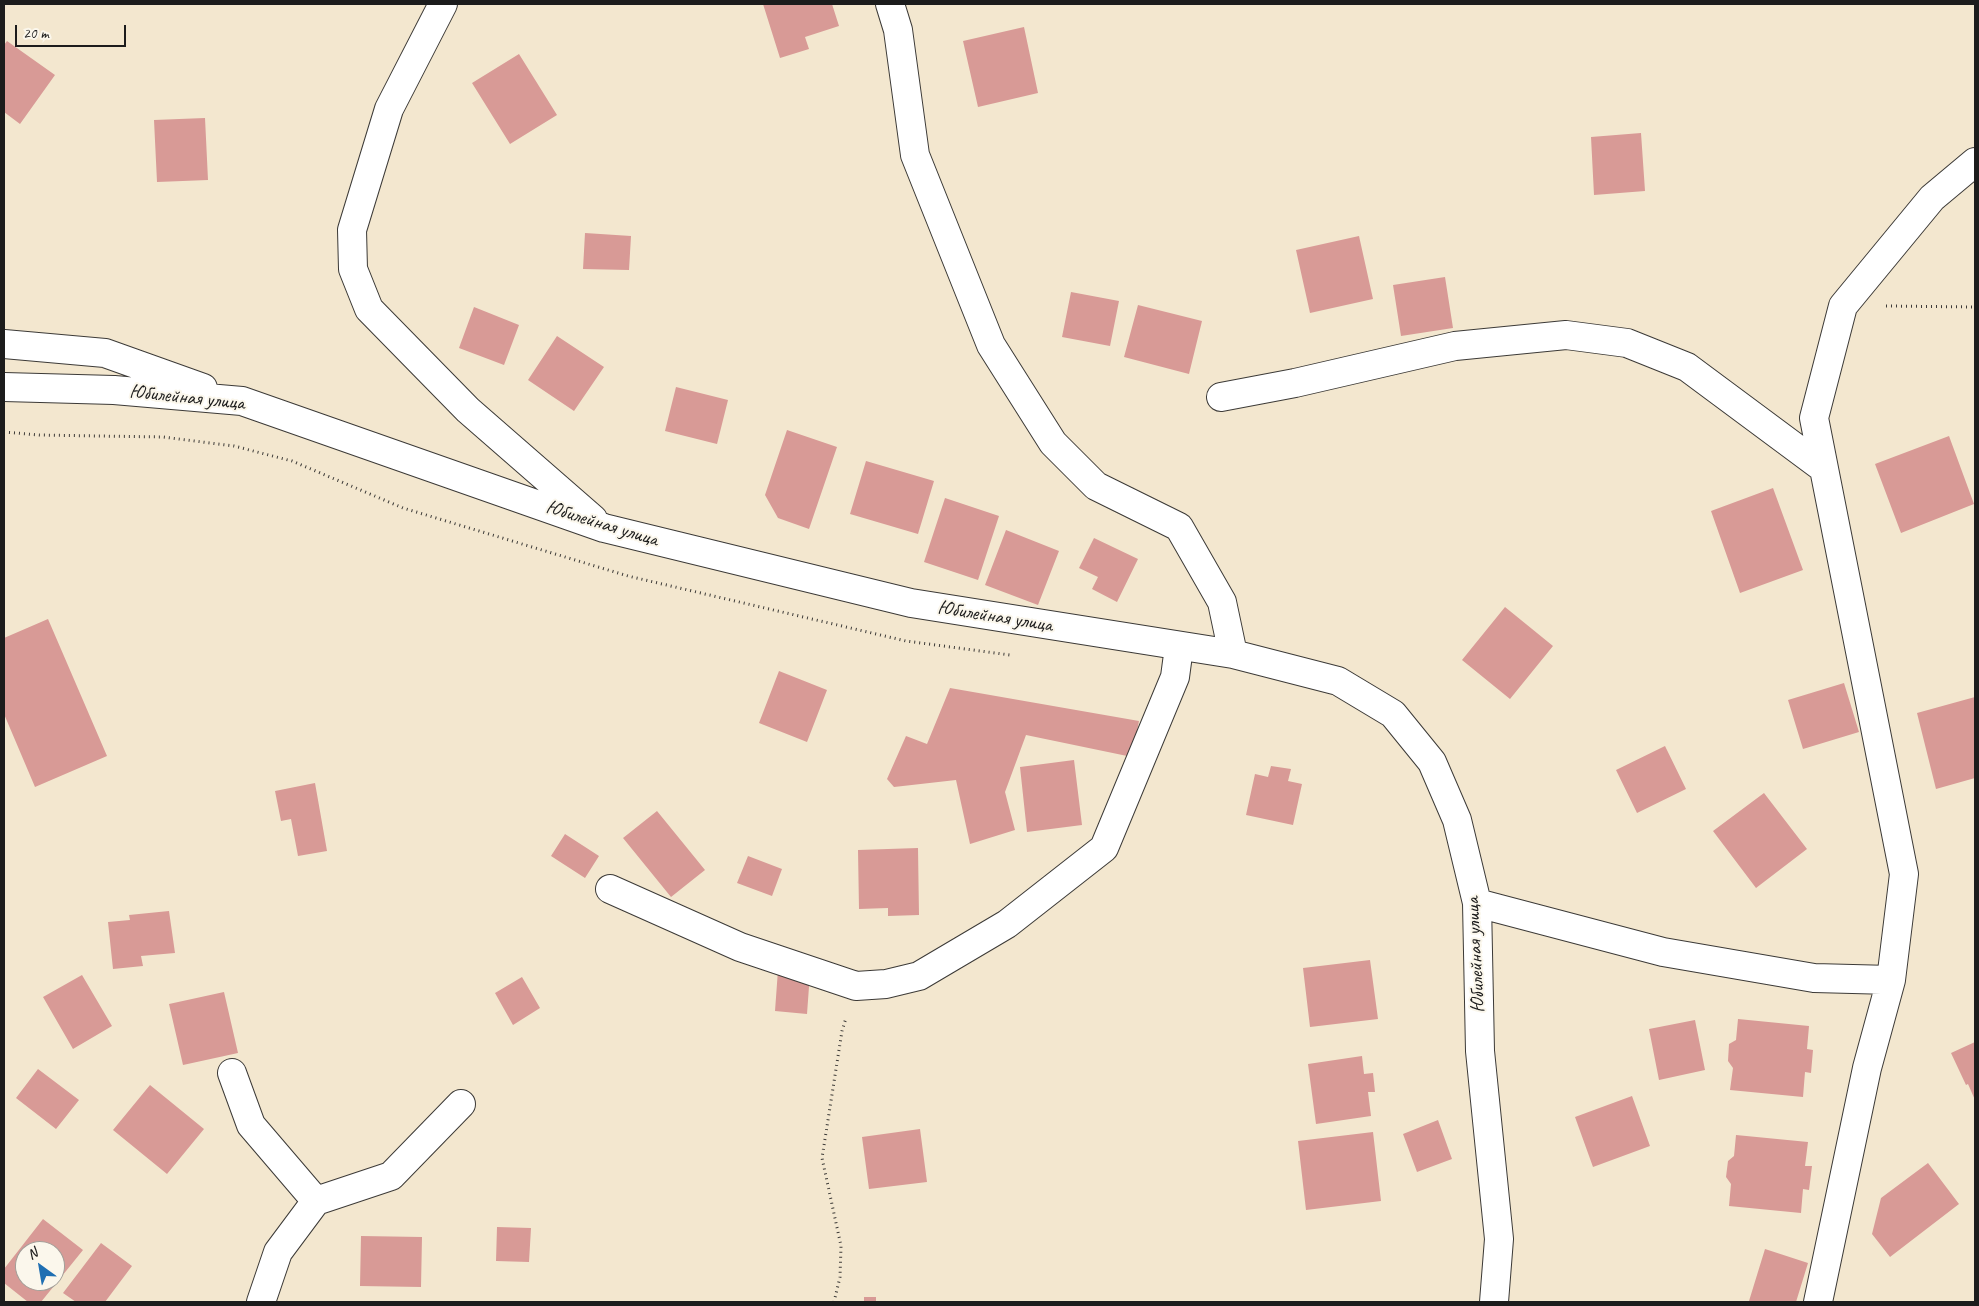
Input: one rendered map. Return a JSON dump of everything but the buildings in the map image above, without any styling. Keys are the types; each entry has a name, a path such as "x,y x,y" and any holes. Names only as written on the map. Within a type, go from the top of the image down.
{"street":[{"path":"443,4 389,109 352,230 354,269 370,310 468,410 604,528"},
{"path":"890,4 898,30 915,155 991,345 1053,444 1096,486 1179,527 1222,602 1234,654"},
{"path":"1818,1302 1867,1068 1891,980 1904,874 1814,418 1843,306 1932,198 1975,162"},
{"path":"1221,397 1295,383 1455,346 1566,335 1627,343 1687,367 1823,468"},
{"path":"4,344 105,353 242,401"},
{"name":"Юбилейная улица","path":"4,387 114,390 242,401 604,528 911,603 1178,647 1234,654 1338,681 1393,714 1432,762 1457,820 1476,903 1480,1052 1499,1239 1494,1302"},
{"path":"610,890 740,948 856,986 886,984 919,976 1007,924 1104,848 1175,676 1178,647"},
{"path":"1476,903 1663,952 1814,978 1891,980"},
{"path":"232,1073 251,1125 316,1201"},
{"path":"261,1302 278,1252 316,1201 391,1176 461,1104"}],"path":[{"path":"1843,306 1975,307"},
{"path":"4,432 39,435 163,437 234,446 292,461 403,508 628,576 906,641 1012,655"},
{"path":"834,1302 840,1276 841,1246 822,1158 842,1031 856,986"}]}
